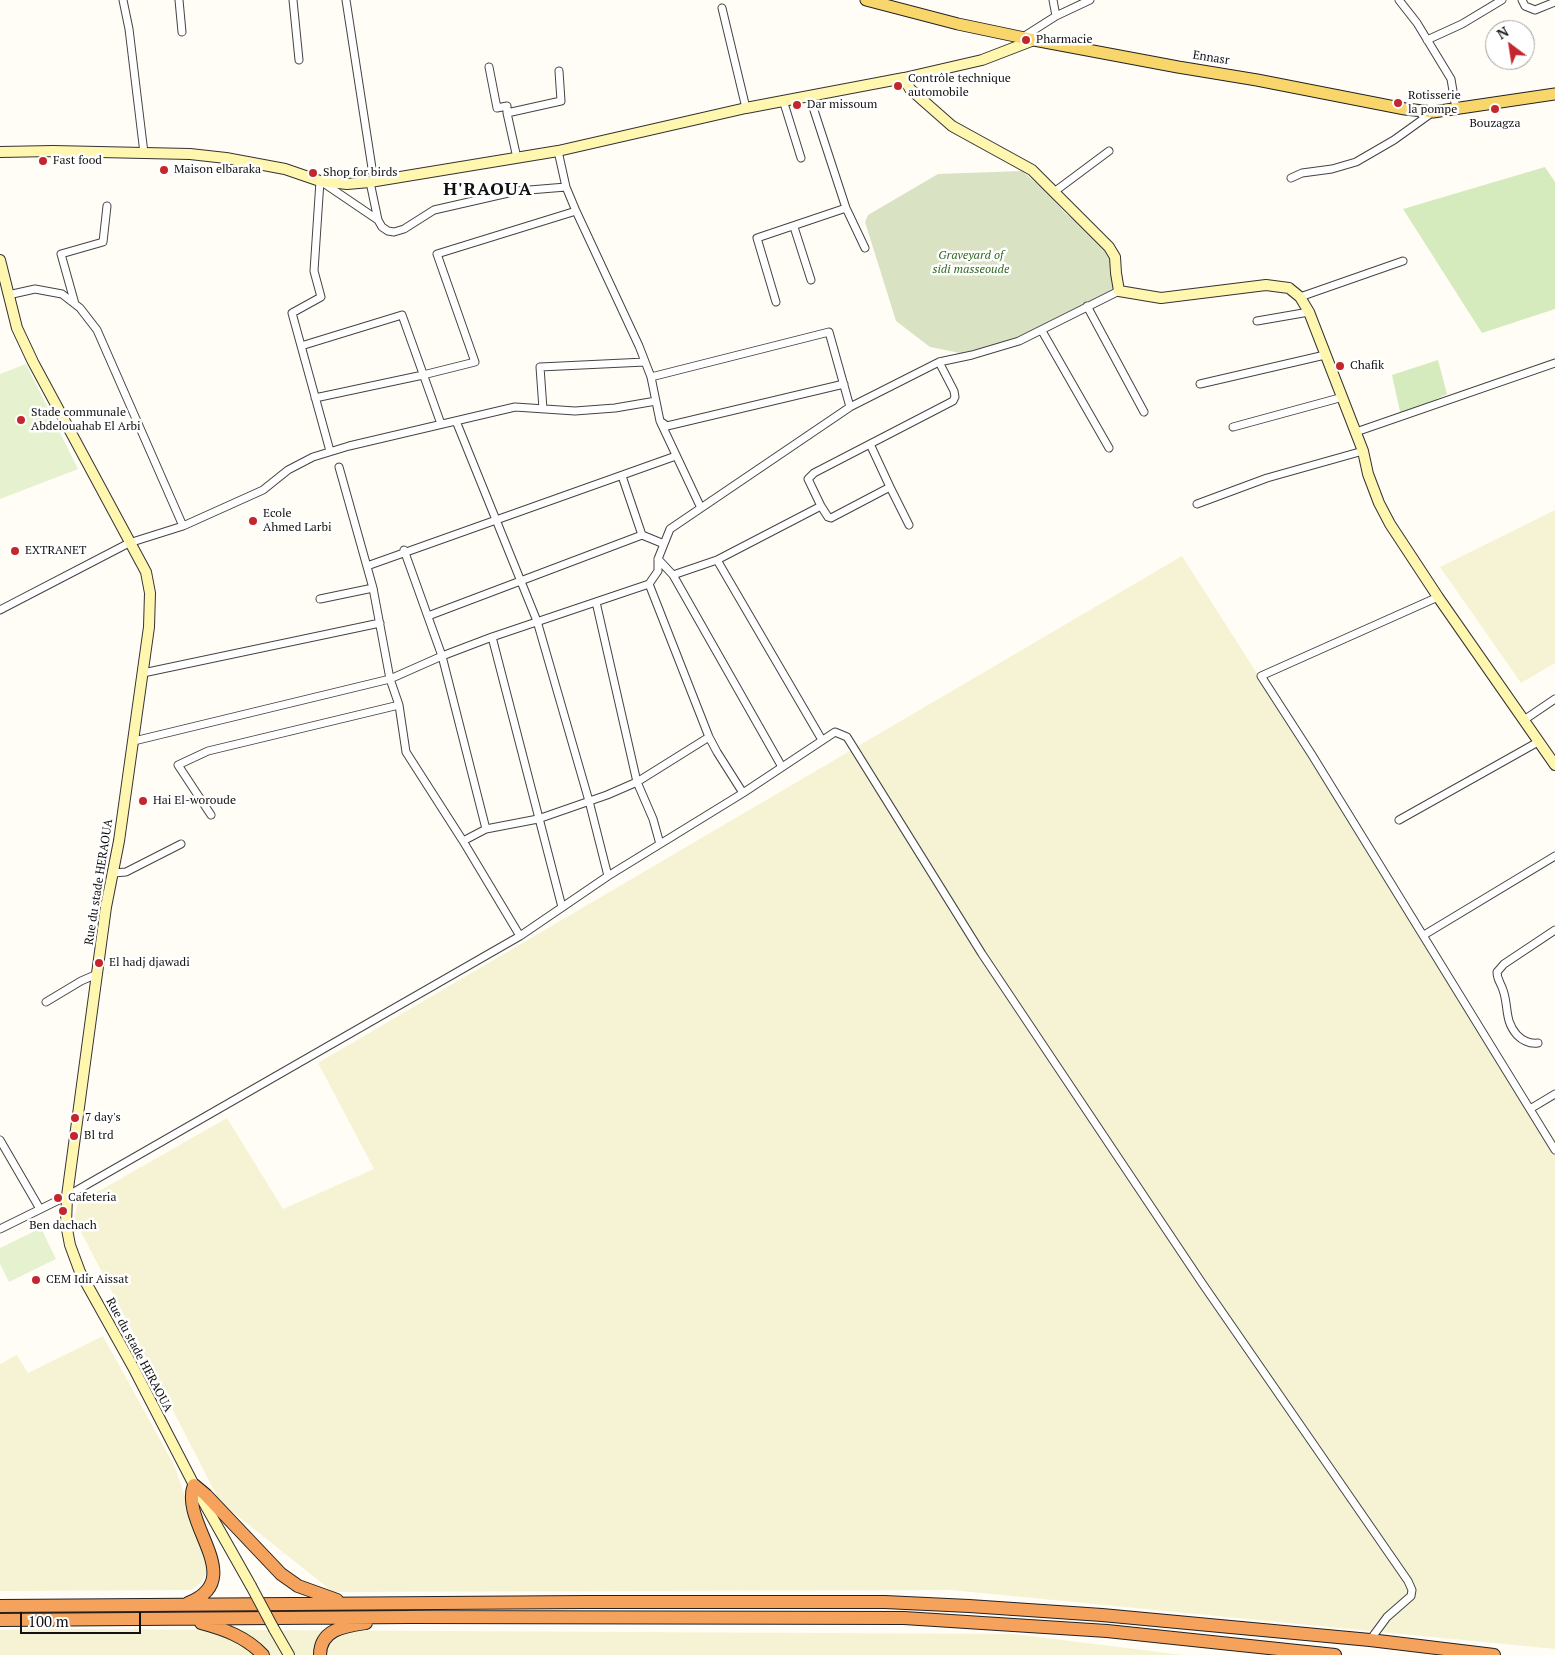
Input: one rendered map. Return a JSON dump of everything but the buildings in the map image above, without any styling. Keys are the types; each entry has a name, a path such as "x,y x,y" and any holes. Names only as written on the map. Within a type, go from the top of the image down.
{"highway":[{"path":"182,1605 202,1595 212,1581 214,1573 213,1563 193,1506 192,1491 194,1486 206,1495 281,1574 298,1586 349,1604"},
{"path":"0,1606 885,1602 1093,1614 1370,1640 1494,1655"},
{"path":"320,1655 325,1638 334,1630 352,1625 410,1616"},
{"path":"0,1620 410,1616 904,1618 1107,1631 1335,1655"},
{"path":"187,1619 222,1628 245,1640 263,1655"}],"main road":[{"name":"Ennasr","path":"866,0 958,24 1029,39 1405,109 1433,112 1555,94"}],"street":[{"path":"123,0 129,29 144,153"},
{"path":"179,0 182,32"},
{"path":"293,0 298,60"},
{"path":"346,0 378,220 382,227 394,232 434,210 517,192 566,187"},
{"path":"1053,0 1056,16"},
{"path":"0,152 53,151 190,154 226,158 285,169 320,181 347,184 372,181 558,151 809,94 904,78 982,60 1029,39 1056,16 1090,0"},
{"path":"1399,0 1417,23 1452,79 1456,109"},
{"path":"1428,40 1469,20 1502,0"},
{"path":"1522,0 1525,6 1535,10 1555,2"},
{"path":"722,8 746,108"},
{"path":"489,66 497,108 507,106 517,158"},
{"path":"507,113 561,101 559,71"},
{"path":"904,78 910,89 952,126 1032,170 1109,246 1115,257 1119,291"},
{"path":"809,94 846,208 864,248"},
{"path":"783,100 801,158"},
{"path":"1291,178 1356,162 1394,140 1433,112"},
{"path":"558,151 566,187 646,362 660,421 701,508"},
{"path":"1054,192 1109,152"},
{"path":"320,181 378,220"},
{"path":"320,181 314,271 321,297 292,313 330,451"},
{"path":"76,304 61,254 103,242 107,206"},
{"path":"776,302 757,238 846,208"},
{"path":"315,398 475,362 437,254 576,211"},
{"path":"794,227 812,280"},
{"name":"Rue du stade HERAOUA","path":"0,260 5,289 17,328 33,362 146,572 150,593 149,627 134,741 119,841 106,906 67,1196 66,1224 70,1245 80,1272 133,1367 194,1486 289,1655"},
{"path":"1300,297 1403,261"},
{"path":"134,741 390,679 442,656 537,621 649,584 658,571 658,559 670,529 850,407 938,362 972,355 1019,341 1119,291 1161,298 1266,285 1289,288 1300,297 1343,397 1364,451 1368,474 1379,503 1390,524 1438,597 1555,765"},
{"path":"5,289 35,289 62,294 80,308 97,330 183,526"},
{"path":"1087,306 1144,412"},
{"path":"1257,321 1308,312"},
{"path":"301,346 402,315 441,424"},
{"path":"1042,330 1109,448"},
{"path":"651,377 829,332 850,407"},
{"path":"1200,384 1325,355"},
{"path":"543,409 540,367 646,362"},
{"path":"890,487 831,518 828,517 808,479 810,476 953,401 955,398 954,392 938,362"},
{"path":"1356,432 1555,363"},
{"path":"660,421 667,426 844,384"},
{"path":"1233,427 1343,397"},
{"path":"0,610 129,543 183,526 263,490 288,470 313,457 330,451 515,408 575,411 615,408 656,401"},
{"path":"456,421 537,621 589,801 608,876"},
{"path":"870,444 909,525"},
{"path":"1197,504 1258,481 1364,451"},
{"path":"367,566 404,551 673,458"},
{"path":"339,467 373,588 406,752 463,841 520,936"},
{"path":"622,476 642,535"},
{"path":"673,575 717,560 822,506"},
{"path":"428,616 642,535 664,544"},
{"path":"404,551 442,656 486,829"},
{"path":"658,559 673,575 782,767"},
{"path":"717,560 822,740"},
{"path":"649,584 709,737 743,793"},
{"path":"320,599 373,588"},
{"path":"1438,597 1261,676 1312,755 1555,1150"},
{"path":"596,602 637,782 653,820 660,844"},
{"path":"143,673 380,623"},
{"path":"492,638 562,907"},
{"path":"1524,720 1555,699"},
{"path":"211,815 178,765 208,751 398,705"},
{"path":"0,1229 67,1196 520,936 608,876 743,793 835,732 846,737 982,954 1202,1283 1408,1581 1412,1590 1411,1596 1387,1617 1370,1640"},
{"path":"463,841 486,829 538,819 637,782 709,737"},
{"path":"1399,820 1538,742"},
{"path":"113,873 126,872 181,844"},
{"path":"1424,936 1555,856"},
{"path":"1538,1043 1531,1044 1521,1039 1510,1026 1504,990 1497,978 1497,972 1504,964 1555,930"},
{"path":"46,1002 81,981 98,974"},
{"path":"1530,1109 1555,1094"},
{"path":"0,1140 40,1209"}],"shaded area":[{"path":"1555,510 1555,663 1521,683 1440,567"},
{"path":"1182,556 1555,1140 1555,1649 951,1590 333,1592 220,1502 74,1218 78,1203 227,1118 283,1209 374,1169 318,1063"},
{"path":"103,1336 175,1467 205,1559 207,1571 202,1582 191,1590 0,1591 0,1364 17,1355 28,1373"},
{"path":"0,1630 1014,1634 1183,1655 0,1655"}],"green space":[{"path":"1545,167 1555,182 1555,309 1482,333 1403,209"},
{"name":"Graveyard of sidi masseoude","path":"1022,171 1046,191 1066,214 1091,231 1111,253 1116,280 1109,296 1048,330 970,355 930,347 896,321 865,222 868,215 938,174"},
{"path":"1438,360 1447,394 1401,416 1392,375"},
{"path":"26,364 78,469 0,499 0,374"},
{"path":"41,1228 56,1259 9,1282 0,1264 0,1248"}],"place":[{"name":"Pharmacie","path":"1026,40"},
{"name":"Contrôle technique automobile","path":"898,86"},
{"name":"Rotisserie la pompe","path":"1398,103"},
{"name":"Dar missoum","path":"797,105"},
{"name":"Bouzagza","path":"1495,109"},
{"name":"Fast food","path":"43,161"},
{"name":"Maison elbaraka","path":"164,170"},
{"name":"Shop for birds","path":"313,173"},
{"name":"Chafik","path":"1340,366"},
{"name":"Stade communale Abdelouahab El Arbi","path":"21,420"},
{"name":"Ecole Ahmed Larbi","path":"253,521"},
{"name":"EXTRANET","path":"15,551"},
{"name":"Hai El-woroude","path":"143,801"},
{"name":"El hadj djawadi","path":"99,963"},
{"name":"7 day's","path":"75,1118"},
{"name":"Bl trd","path":"74,1136"},
{"name":"Cafeteria","path":"58,1198"},
{"name":"Ben dachach","path":"63,1211"},
{"name":"CEM Idir Aissat","path":"36,1280"}],"district":[{"name":"H'RAOUA","path":"488,190"}]}
